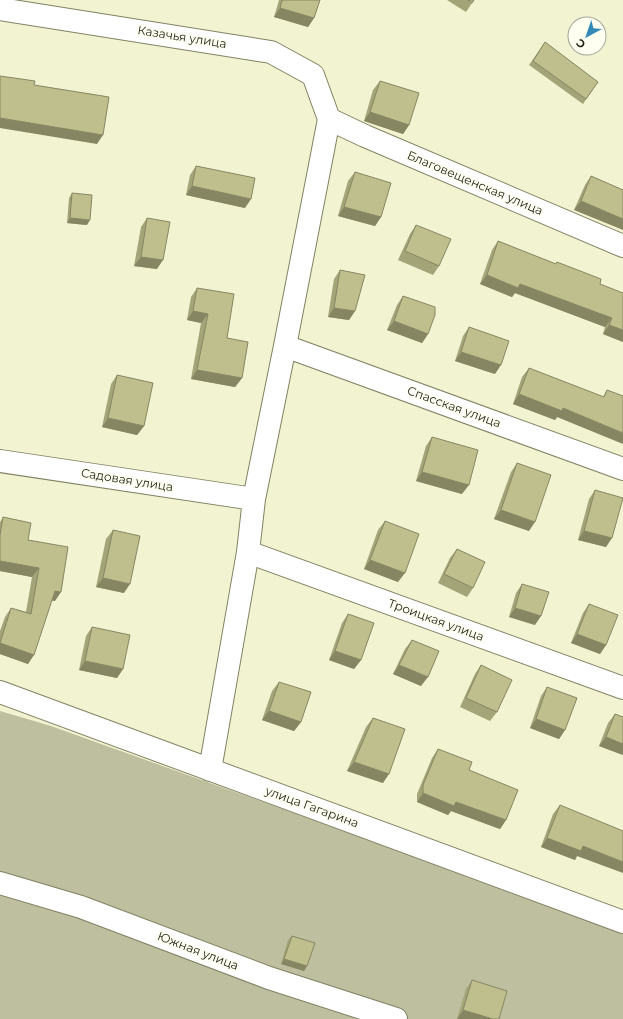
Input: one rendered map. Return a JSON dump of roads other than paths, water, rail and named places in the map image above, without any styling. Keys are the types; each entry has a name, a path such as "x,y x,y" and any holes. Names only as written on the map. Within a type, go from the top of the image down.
{"street":[{"name":"Казачья улица","path":"0,9 271,52 313,75 329,118"},
{"name":"Благовещенская улица","path":"329,118 365,136 623,246"},
{"path":"210,770 248,552 254,499 329,118"},
{"name":"Спасская улица","path":"285,346 623,469"},
{"name":"Садовая улица","path":"0,461 254,499"},
{"name":"Троицкая улица","path":"248,552 623,688"},
{"name":"улица Гагарина","path":"0,692 623,922"},
{"name":"Южная улица","path":"0,883 81,907 269,978 396,1019"}]}
